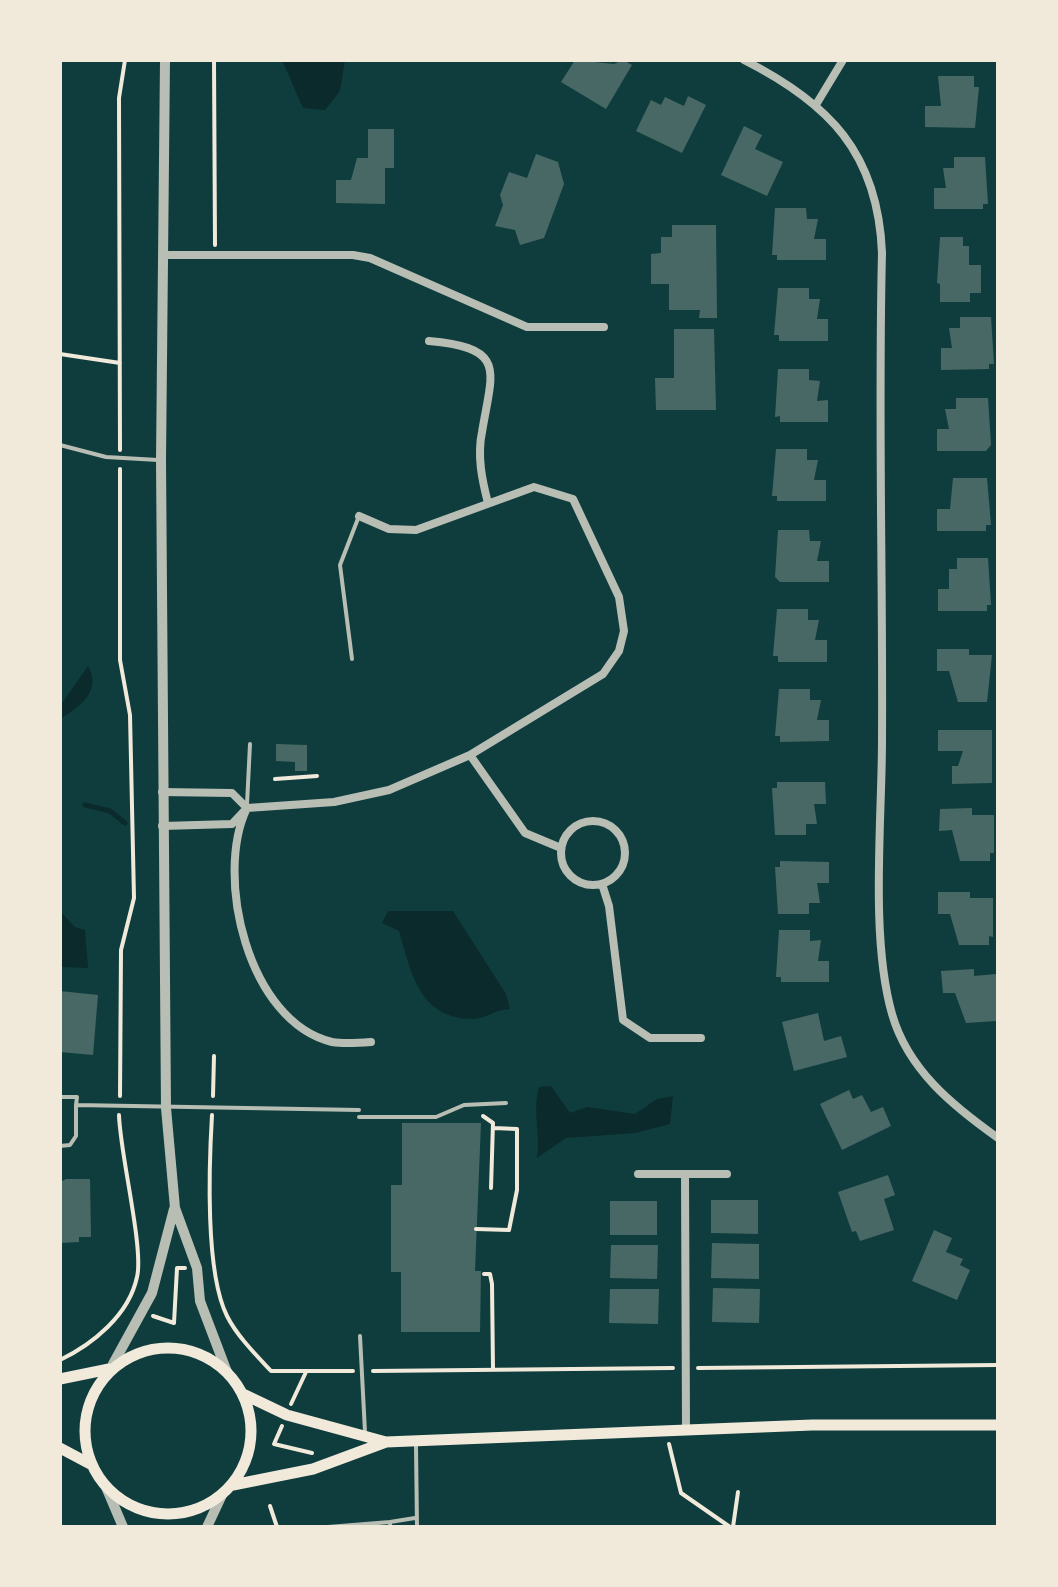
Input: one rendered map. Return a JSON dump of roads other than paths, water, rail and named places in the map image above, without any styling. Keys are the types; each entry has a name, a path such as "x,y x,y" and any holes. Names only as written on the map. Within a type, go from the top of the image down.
{"main road":[{"path":"60,1379 111,1367 152,1349 179,1348 205,1356 227,1372 243,1394 251,1421 250,1449 233,1485 200,1508 175,1514 150,1512 126,1503 106,1487 92,1465 85,1442 86,1418 93,1395 111,1367"},
{"path":"243,1394 287,1414 386,1442 686,1429 998,1425"},
{"path":"233,1485 313,1469 386,1442"},
{"path":"60,1448 92,1465"}],"street":[{"path":"165,60 161,460 166,1108 175,1208 197,1268 200,1301 227,1372"},
{"path":"744,60 817,103 859,158 881,228 886,989 900,1037 929,1080 946,1101 998,1138"},
{"path":"817,103 843,60"},
{"path":"165,254 370,258 527,326 604,327"},
{"path":"429,340 469,346 490,367 494,381 480,458 488,503"},
{"path":"162,826 232,824 247,808 334,802 389,790 470,755 603,674 618,651 624,630 619,597 573,499 534,487 416,530 389,530 360,516"},
{"path":"470,755 525,833 561,848"},
{"path":"162,792 232,793 247,808"},
{"path":"247,808 236,831 236,905 252,959 265,986 278,1004 316,1035 330,1041 371,1042"},
{"path":"590,821 618,833 624,863 612,880 602,884 591,885 572,877 565,869 561,848 571,830 590,821"},
{"path":"602,884 609,906 623,1020 650,1038 702,1038"},
{"path":"638,1174 727,1174"},
{"path":"685,1174 686,1429"},
{"path":"111,1367 152,1293 175,1208"},
{"path":"106,1487 123,1527"},
{"path":"207,1527 222,1495"}],"lane":[{"path":"60,444 120,459 161,460"},
{"path":"352,658 340,565 360,516"},
{"path":"247,808 250,744"},
{"path":"60,1097 77,1097 76,1136 70,1145 60,1146"},
{"path":"76,1106 436,1117 460,1107 506,1103"},
{"path":"360,1336 365,1437"},
{"path":"416,1441 417,1527"},
{"path":"328,1527 390,1525 417,1517"}],"water":[{"path":"282,60 345,60 340,91 325,110 303,108"},
{"path":"88,666 91,691 60,719 60,706"},
{"path":"60,911 75,927 85,930 88,968 60,967"},
{"path":"388,911 453,911 506,994 510,1009 473,1019 440,1011 429,1002 413,977 399,931 382,923"},
{"path":"551,1086 570,1113 587,1107 635,1114 657,1099 673,1096 670,1124 635,1133 566,1138 537,1158 537,1096 539,1087"}],"waterway":[{"path":"85,805 110,811 125,823"}]}
